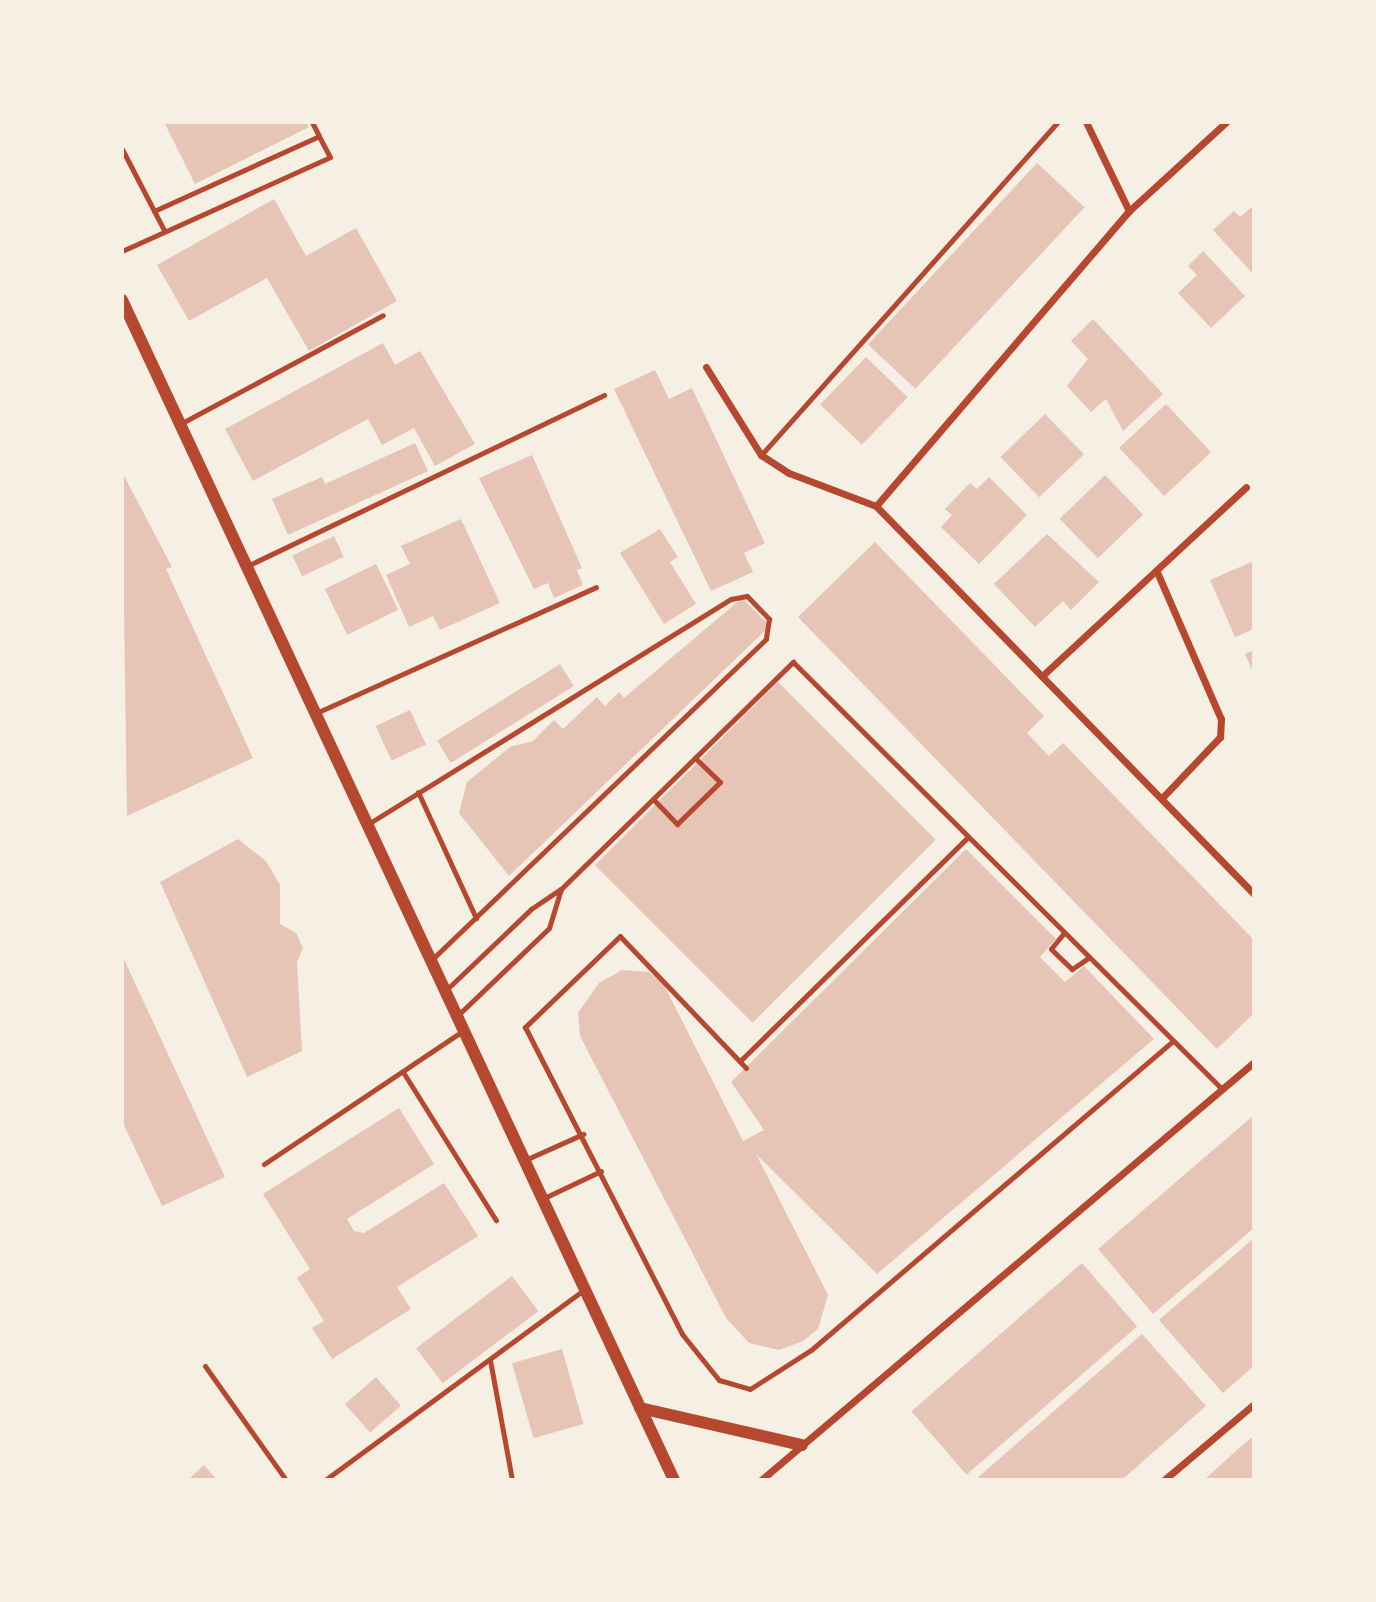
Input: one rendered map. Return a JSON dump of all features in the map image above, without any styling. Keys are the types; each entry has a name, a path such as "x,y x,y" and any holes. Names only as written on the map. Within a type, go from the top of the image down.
{"street":[{"path":"1086,122 1129,211"},
{"path":"876,506 1129,211 1226,122"},
{"path":"122,300 674,1479"},
{"path":"706,367 761,454 789,473 876,506 1254,894"},
{"path":"1042,676 1246,487"},
{"path":"1157,572 1221,719 1220,737 1163,798"},
{"path":"761,1479 1254,1062"},
{"path":"1164,1479 1254,1404"},
{"path":"640,1408 802,1445"}],"lane":[{"path":"122,251 330,157 312,122"},
{"path":"761,454 1058,122"},
{"path":"155,211 319,136"},
{"path":"122,149 164,230"},
{"path":"180,424 383,315"},
{"path":"247,566 604,396"},
{"path":"316,713 596,587"},
{"path":"368,824 731,599 747,596 769,619 766,639 431,960"},
{"path":"445,990 531,909 561,890 793,662 1171,1043 1222,1089"},
{"path":"653,799 677,824 720,782 695,758"},
{"path":"418,792 476,918"},
{"path":"740,1061 967,838"},
{"path":"457,1016 549,928 561,890"},
{"path":"1063,934 1051,949 1072,969 1087,959"},
{"path":"746,1068 620,936 525,1027 583,1134 681,1334 719,1380 750,1389 811,1350 1171,1043"},
{"path":"264,1164 464,1030"},
{"path":"403,1072 496,1220"},
{"path":"525,1160 583,1134"},
{"path":"542,1198 601,1171"},
{"path":"325,1479 585,1289"},
{"path":"490,1360 512,1479"},
{"path":"205,1366 286,1479"}],"building":[{"path":"164,122 306,122 309,127 195,184"},
{"path":"1037,163 1085,207 915,389 868,344"},
{"path":"274,199 306,256 356,228 397,301 309,351 267,278 189,321 157,265"},
{"path":"1254,205 1254,275 1213,230 1234,211 1240,217"},
{"path":"1203,251 1245,296 1211,328 1178,293 1197,275 1188,266"},
{"path":"1093,319 1163,394 1123,431 1106,399 1091,412 1067,386 1088,359 1071,341"},
{"path":"383,343 395,365 420,351 475,444 435,466 414,428 382,445 368,419 253,481 225,429"},
{"path":"866,357 908,397 862,445 820,404"},
{"path":"655,370 669,399 692,388 765,543 744,553 753,572 711,591 614,389"},
{"path":"1166,404 1211,452 1164,496 1119,448"},
{"path":"1045,414 1084,454 1039,497 1000,457"},
{"path":"415,443 428,471 288,535 272,499 322,477 325,484"},
{"path":"532,455 582,568 577,570 583,585 554,598 548,583 534,589 479,478"},
{"path":"122,472 172,567 166,569 253,758 127,816"},
{"path":"1105,475 1143,515 1098,558 1060,519"},
{"path":"989,477 1027,515 979,564 941,527 952,515 945,509 970,483 977,489"},
{"path":"461,519 500,603 440,630 433,616 409,627 386,575 410,564 401,546"},
{"path":"660,529 678,557 670,562 696,604 664,624 620,553"},
{"path":"1047,534 1099,582 1071,610 1063,601 1035,627 994,584"},
{"path":"334,536 344,557 302,576 292,555"},
{"path":"875,542 1044,716 1027,733 1049,756 1063,743 1254,940 1254,1013 1217,1049 798,617"},
{"path":"1254,561 1254,629 1235,637 1210,580"},
{"path":"376,564 398,610 347,635 325,589"},
{"path":"742,598 770,626 509,876 459,813 467,782 510,747 533,741 554,720 563,729 597,697 605,706 619,692 624,698"},
{"path":"1254,650 1254,674 1245,654"},
{"path":"560,664 574,686 451,763 437,741"},
{"path":"778,682 936,840 753,1023 595,865"},
{"path":"410,710 426,744 392,760 376,726"},
{"path":"238,839 266,861 280,885 280,924 296,933 303,948 297,962 302,1051 247,1077 160,882"},
{"path":"966,849 1056,939 1040,957 1065,982 1084,966 1154,1039 877,1274 756,1154 828,1295 818,1329 803,1341 779,1350 749,1343 726,1318 580,1036 578,1013 599,983 622,970 649,972 664,985 743,1141 764,1130 731,1082"},
{"path":"122,955 225,1177 162,1206 122,1121"},
{"path":"399,1108 434,1164 347,1219 354,1231 364,1233 444,1183 478,1236 397,1287 411,1309 332,1359 312,1328 324,1321 297,1278 310,1269 263,1194"},
{"path":"1254,1115 1254,1228 1153,1314 1098,1249"},
{"path":"1254,1238 1254,1366 1223,1393 1159,1320"},
{"path":"1082,1263 1137,1326 967,1475 911,1411"},
{"path":"512,1276 538,1311 443,1383 416,1348"},
{"path":"1142,1334 1206,1406 1122,1480 975,1480"},
{"path":"562,1349 583,1424 534,1438 512,1363"},
{"path":"376,1377 401,1406 370,1433 345,1404"},
{"path":"1254,1436 1254,1480 1204,1480 1239,1448"},
{"path":"204,1465 217,1480 188,1480"}]}
